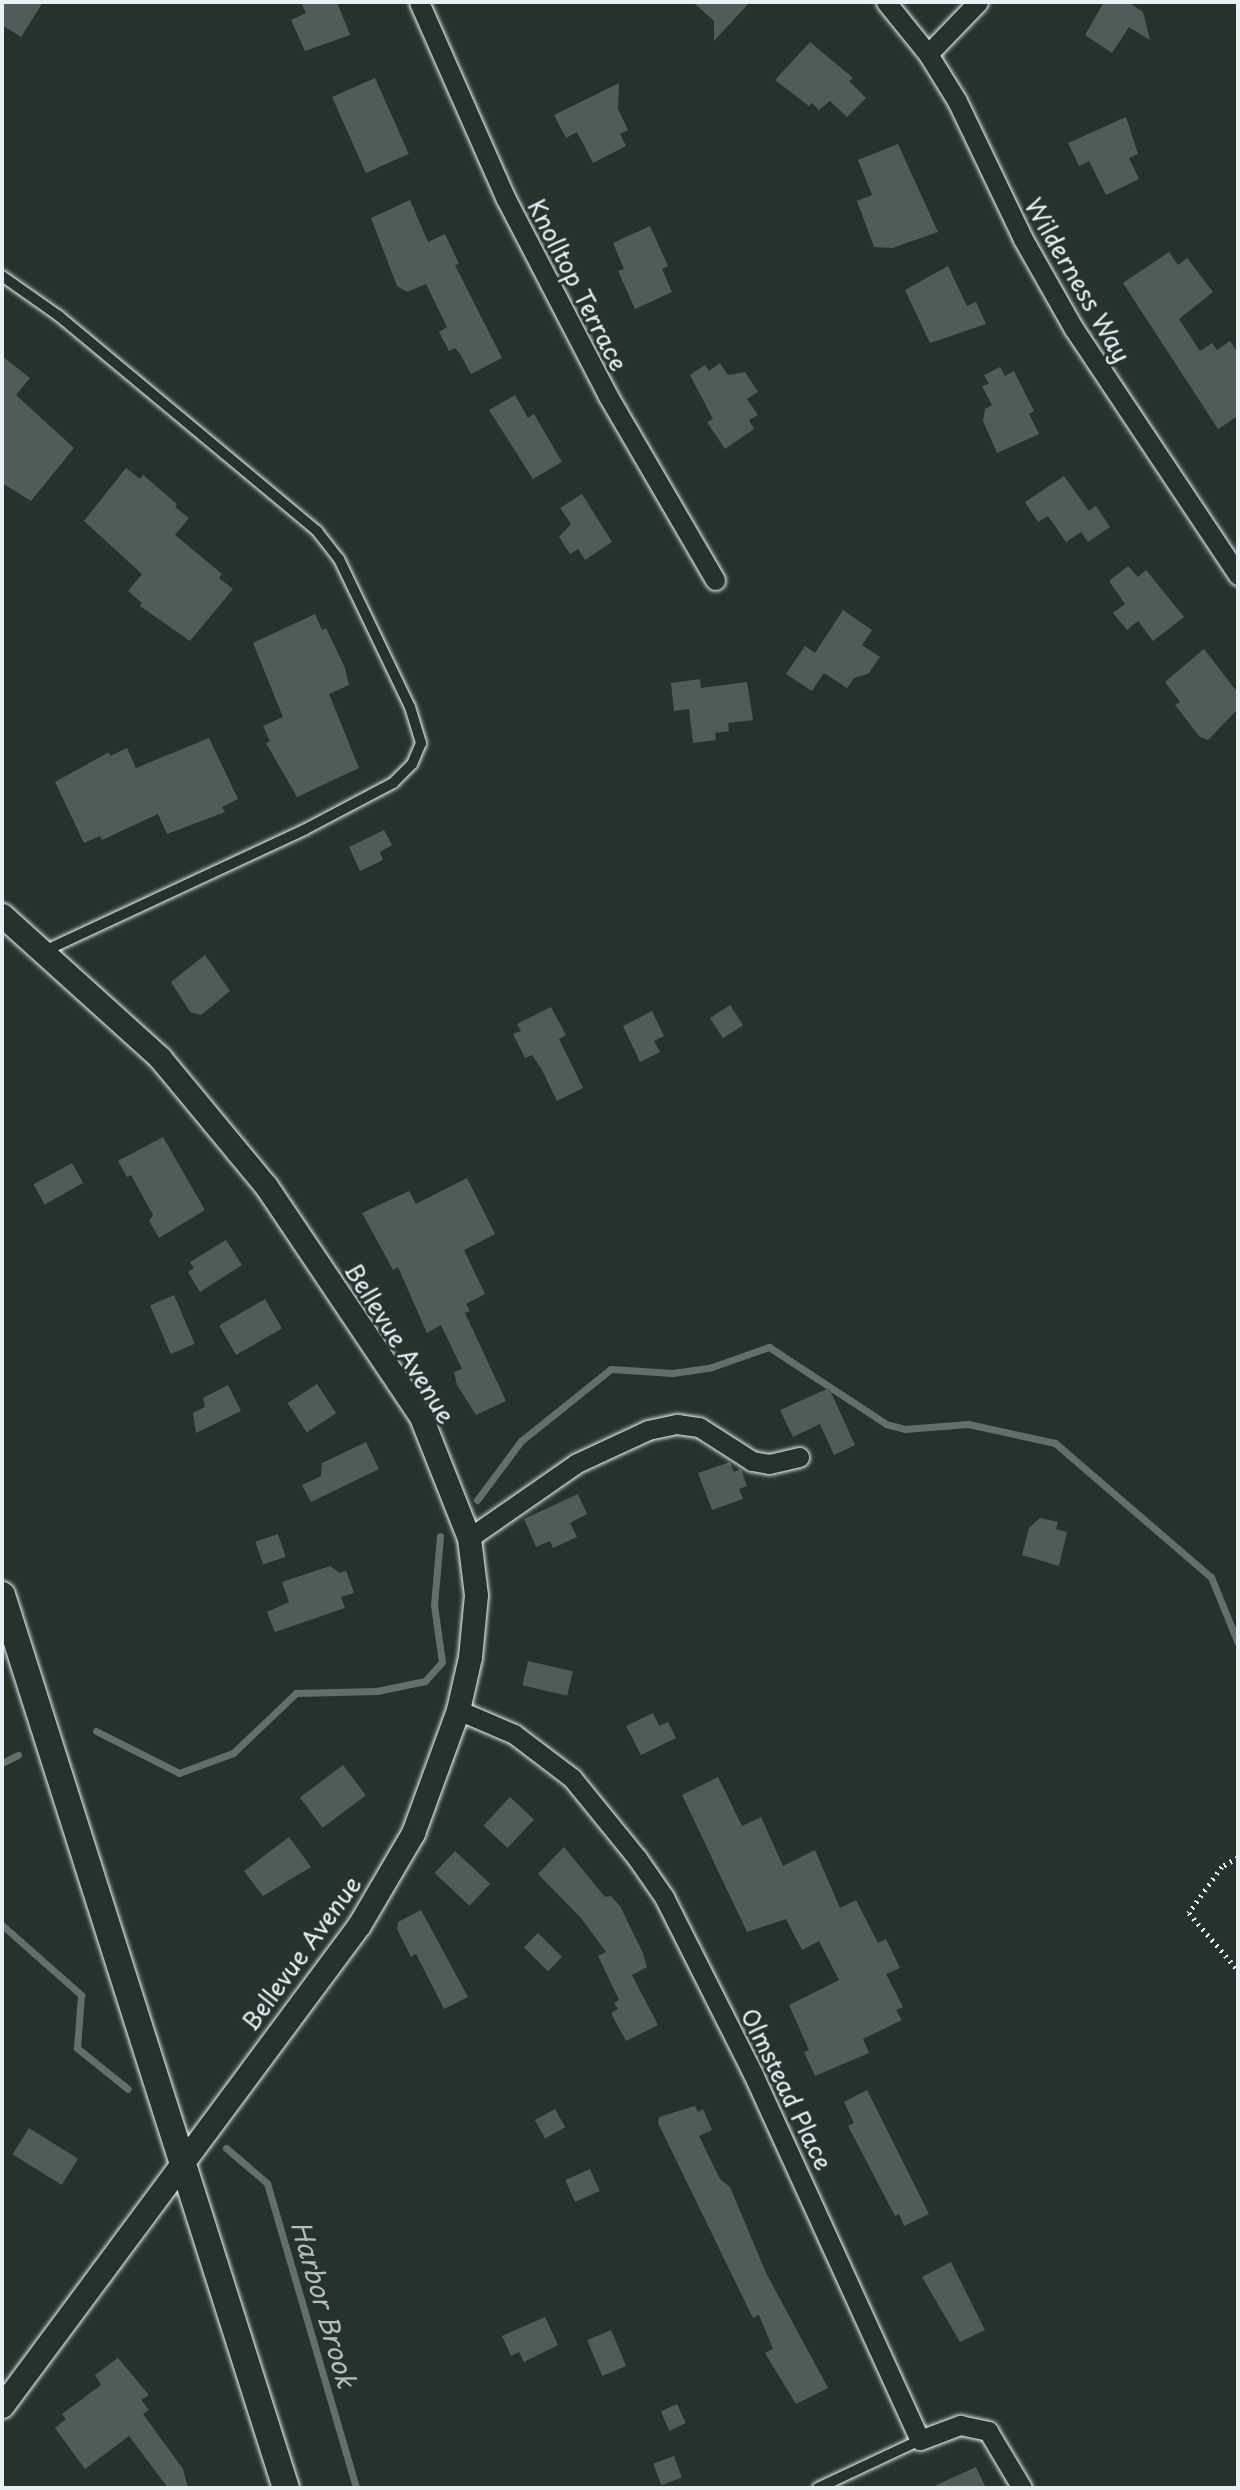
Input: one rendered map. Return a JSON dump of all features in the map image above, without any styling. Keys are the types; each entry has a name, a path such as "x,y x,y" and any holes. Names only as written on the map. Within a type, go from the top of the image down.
{"main road":[{"path":"2,1595 185,2160 286,2488"}],"street":[{"name":"Knolltop Terrace","path":"419,2 506,199 608,396 715,580"},
{"name":"Wilderness Way","path":"886,2 928,54 957,101 1023,239 1074,329 1238,575"},
{"path":"928,54 978,2"},
{"name":"Bellevue Avenue","path":"2,915 160,1058 266,1186 421,1417 469,1538 475,1572 475,1612 458,1710 412,1833 359,1926 2,2406"},
{"path":"469,1538 577,1463 648,1430 677,1424 699,1427 752,1461 769,1464 799,1457"},
{"name":"Olmstead Place","path":"458,1710 514,1734 572,1778 664,1897 825,2226 920,2440"},
{"path":"920,2440 960,2425 988,2431 1022,2488"}],"lane":[{"path":"2,276 59,316 317,531 338,559 410,707 421,743 412,764 393,783 304,830 44,951"},
{"path":"818,2488 920,2440"}],"path":[{"path":"1238,1858 1222,1867 1189,1913 1238,1970"}],"building":[{"path":"2,2 43,2 21,37 2,25"},
{"path":"301,2 337,2 350,35 305,51 291,20 306,13"},
{"path":"693,2 750,2 714,41 714,21"},
{"path":"1104,2 1128,2 1143,12 1150,40 1129,27 1112,53 1085,35"},
{"path":"810,42 853,78 849,81 866,98 847,117 830,101 819,110 812,103 809,106 775,80"},
{"path":"375,78 409,154 366,173 332,97"},
{"path":"619,83 618,109 628,130 620,134 626,146 593,163 577,132 566,138 554,115"},
{"path":"1126,117 1138,154 1129,158 1139,179 1106,195 1089,161 1079,166 1068,143"},
{"path":"898,144 938,232 892,248 874,247 857,201 872,195 858,160"},
{"path":"410,200 428,242 445,234 459,264 455,265 502,358 471,374 455,348 449,351 439,332 447,327 426,284 407,292 397,286 371,218"},
{"path":"650,226 668,266 662,269 672,292 635,309 618,271 624,269 613,243"},
{"path":"1169,252 1178,265 1187,258 1213,292 1179,319 1200,351 1212,343 1217,350 1230,341 1238,353 1238,416 1218,429 1123,283"},
{"path":"948,266 967,306 976,302 986,324 930,343 905,290"},
{"path":"2,356 30,378 16,395 74,448 31,501 2,483"},
{"path":"720,363 728,375 745,372 758,392 747,399 758,415 749,420 754,429 725,449 707,422 713,419 690,375 705,365 709,371"},
{"path":"1000,367 1005,376 1014,371 1034,411 1029,414 1039,434 997,453 983,421 985,409 992,405 982,386 989,384 984,375"},
{"path":"515,395 528,418 534,414 562,462 533,479 489,410"},
{"path":"126,468 140,479 143,475 177,504 175,507 189,518 175,535 222,574 219,578 233,589 190,641 140,606 142,603 128,591 142,574 84,521"},
{"path":"1064,476 1089,511 1096,506 1110,527 1088,542 1081,532 1066,542 1048,516 1038,522 1025,502"},
{"path":"582,494 612,542 585,560 578,549 570,554 559,537 571,524 560,508"},
{"path":"1128,566 1138,577 1146,570 1184,617 1153,641 1138,621 1127,630 1113,613 1125,604 1109,581"},
{"path":"843,610 872,630 862,645 880,657 868,674 854,678 847,688 824,673 812,691 786,674 805,646 815,653"},
{"path":"315,614 322,630 326,628 345,668 349,685 329,694 359,768 297,797 266,743 270,741 263,726 283,717 253,643"},
{"path":"1204,649 1238,693 1238,709 1208,740 1200,737 1175,705 1180,702 1165,682"},
{"path":"700,679 701,688 747,682 753,720 728,723 729,731 715,733 716,740 693,743 689,709 674,711 671,683"},
{"path":"209,738 238,799 222,807 225,812 167,834 158,814 102,840 100,836 84,843 55,782 109,752 110,756 127,748 136,768"},
{"path":"384,830 392,845 380,852 383,860 360,871 349,847"},
{"path":"205,955 230,991 201,1015 190,1012 171,982"},
{"path":"730,1005 743,1025 723,1038 710,1018"},
{"path":"551,1007 566,1035 559,1039 583,1088 557,1101 542,1070 532,1055 525,1058 513,1034 521,1031 517,1024"},
{"path":"652,1011 664,1036 654,1041 660,1052 640,1062 623,1026"},
{"path":"163,1137 205,1210 159,1238 149,1221 153,1215 131,1175 127,1177 118,1161"},
{"path":"72,1163 83,1183 45,1204 34,1184"},
{"path":"467,1178 495,1234 464,1250 485,1294 466,1304 470,1311 465,1313 506,1401 476,1415 457,1385 454,1372 462,1369 441,1325 427,1333 398,1267 393,1270 362,1213 409,1191 416,1204"},
{"path":"226,1240 242,1265 200,1292 188,1272 194,1268 190,1262"},
{"path":"174,1295 195,1344 171,1354 150,1305"},
{"path":"265,1299 282,1328 236,1355 219,1326"},
{"path":"317,1384 336,1413 307,1432 288,1403"},
{"path":"228,1385 241,1411 196,1433 193,1413 205,1407 203,1398"},
{"path":"829,1388 855,1445 834,1455 820,1424 793,1437 780,1410"},
{"path":"366,1442 379,1469 311,1502 302,1485 321,1476 322,1463"},
{"path":"730,1462 734,1472 741,1469 747,1486 739,1489 743,1499 712,1510 698,1473"},
{"path":"578,1494 587,1514 570,1523 577,1537 553,1548 550,1541 536,1547 524,1519"},
{"path":"1040,1518 1058,1522 1056,1529 1067,1532 1059,1566 1022,1555 1029,1528"},
{"path":"278,1534 286,1557 263,1565 255,1542"},
{"path":"330,1566 340,1573 346,1571 354,1593 341,1597 345,1608 275,1632 267,1612 289,1602 282,1582"},
{"path":"528,1661 573,1671 567,1696 522,1685"},
{"path":"653,1713 659,1726 668,1722 676,1738 641,1755 626,1726"},
{"path":"343,1765 366,1795 323,1828 300,1797"},
{"path":"718,1777 742,1826 761,1817 783,1866 815,1850 840,1908 856,1900 878,1943 886,1939 900,1968 886,1974 903,2007 896,2010 902,2020 863,2039 869,2053 815,2076 804,2052 809,2050 789,2005 839,1980 819,1941 802,1950 786,1919 747,1932 682,1795"},
{"path":"510,1797 534,1820 508,1848 483,1826"},
{"path":"289,1837 311,1867 263,1896 244,1871"},
{"path":"564,1847 605,1897 611,1896 620,1906 643,1953 647,1967 632,1975 658,2025 626,2041 611,2013 618,2009 614,2003 619,2000 598,1956 606,1952 581,1918 538,1874"},
{"path":"455,1851 490,1884 470,1906 435,1873"},
{"path":"421,1910 468,1997 444,2009 416,1954 411,1957 397,1929 398,1922"},
{"path":"538,1933 562,1957 548,1971 524,1947"},
{"path":"867,2090 929,2214 904,2226 899,2214 895,2216 848,2126 854,2123 844,2102"},
{"path":"695,2106 698,2112 703,2109 712,2130 699,2136 720,2179 730,2187 766,2273 828,2388 796,2404 765,2353 773,2349 759,2315 753,2318 658,2123 659,2117"},
{"path":"555,2109 565,2127 545,2139 535,2120"},
{"path":"29,2128 78,2159 62,2185 13,2154"},
{"path":"590,2169 600,2191 575,2202 565,2180"},
{"path":"951,2262 985,2330 960,2342 922,2277"},
{"path":"545,2317 558,2345 524,2362 519,2352 511,2356 502,2336"},
{"path":"611,2330 626,2366 602,2376 587,2340"},
{"path":"118,2358 149,2395 141,2400 149,2410 143,2414 183,2469 188,2488 168,2488 129,2436 85,2469 55,2428 66,2419 62,2414 101,2385 95,2375"},
{"path":"677,2404 686,2423 670,2431 661,2412"},
{"path":"674,2456 682,2478 661,2485 653,2464"},
{"path":"976,2467 986,2488 930,2488"}],"waterway":[{"path":"477,1500 521,1441 611,1369 672,1373 709,1368 769,1347 886,1424 905,1429 968,1424 1055,1443 1211,1577 1238,1643"},
{"path":"96,1731 179,1773 233,1753 296,1693 377,1691 425,1681 442,1662 434,1605 440,1536"},
{"path":"2,1763 18,1755"},
{"name":"Harbor Brook","path":"2,1925 81,1995 77,2048 128,2089"},
{"name":"Harbor Brook","path":"226,2148 267,2183 356,2488"}]}
